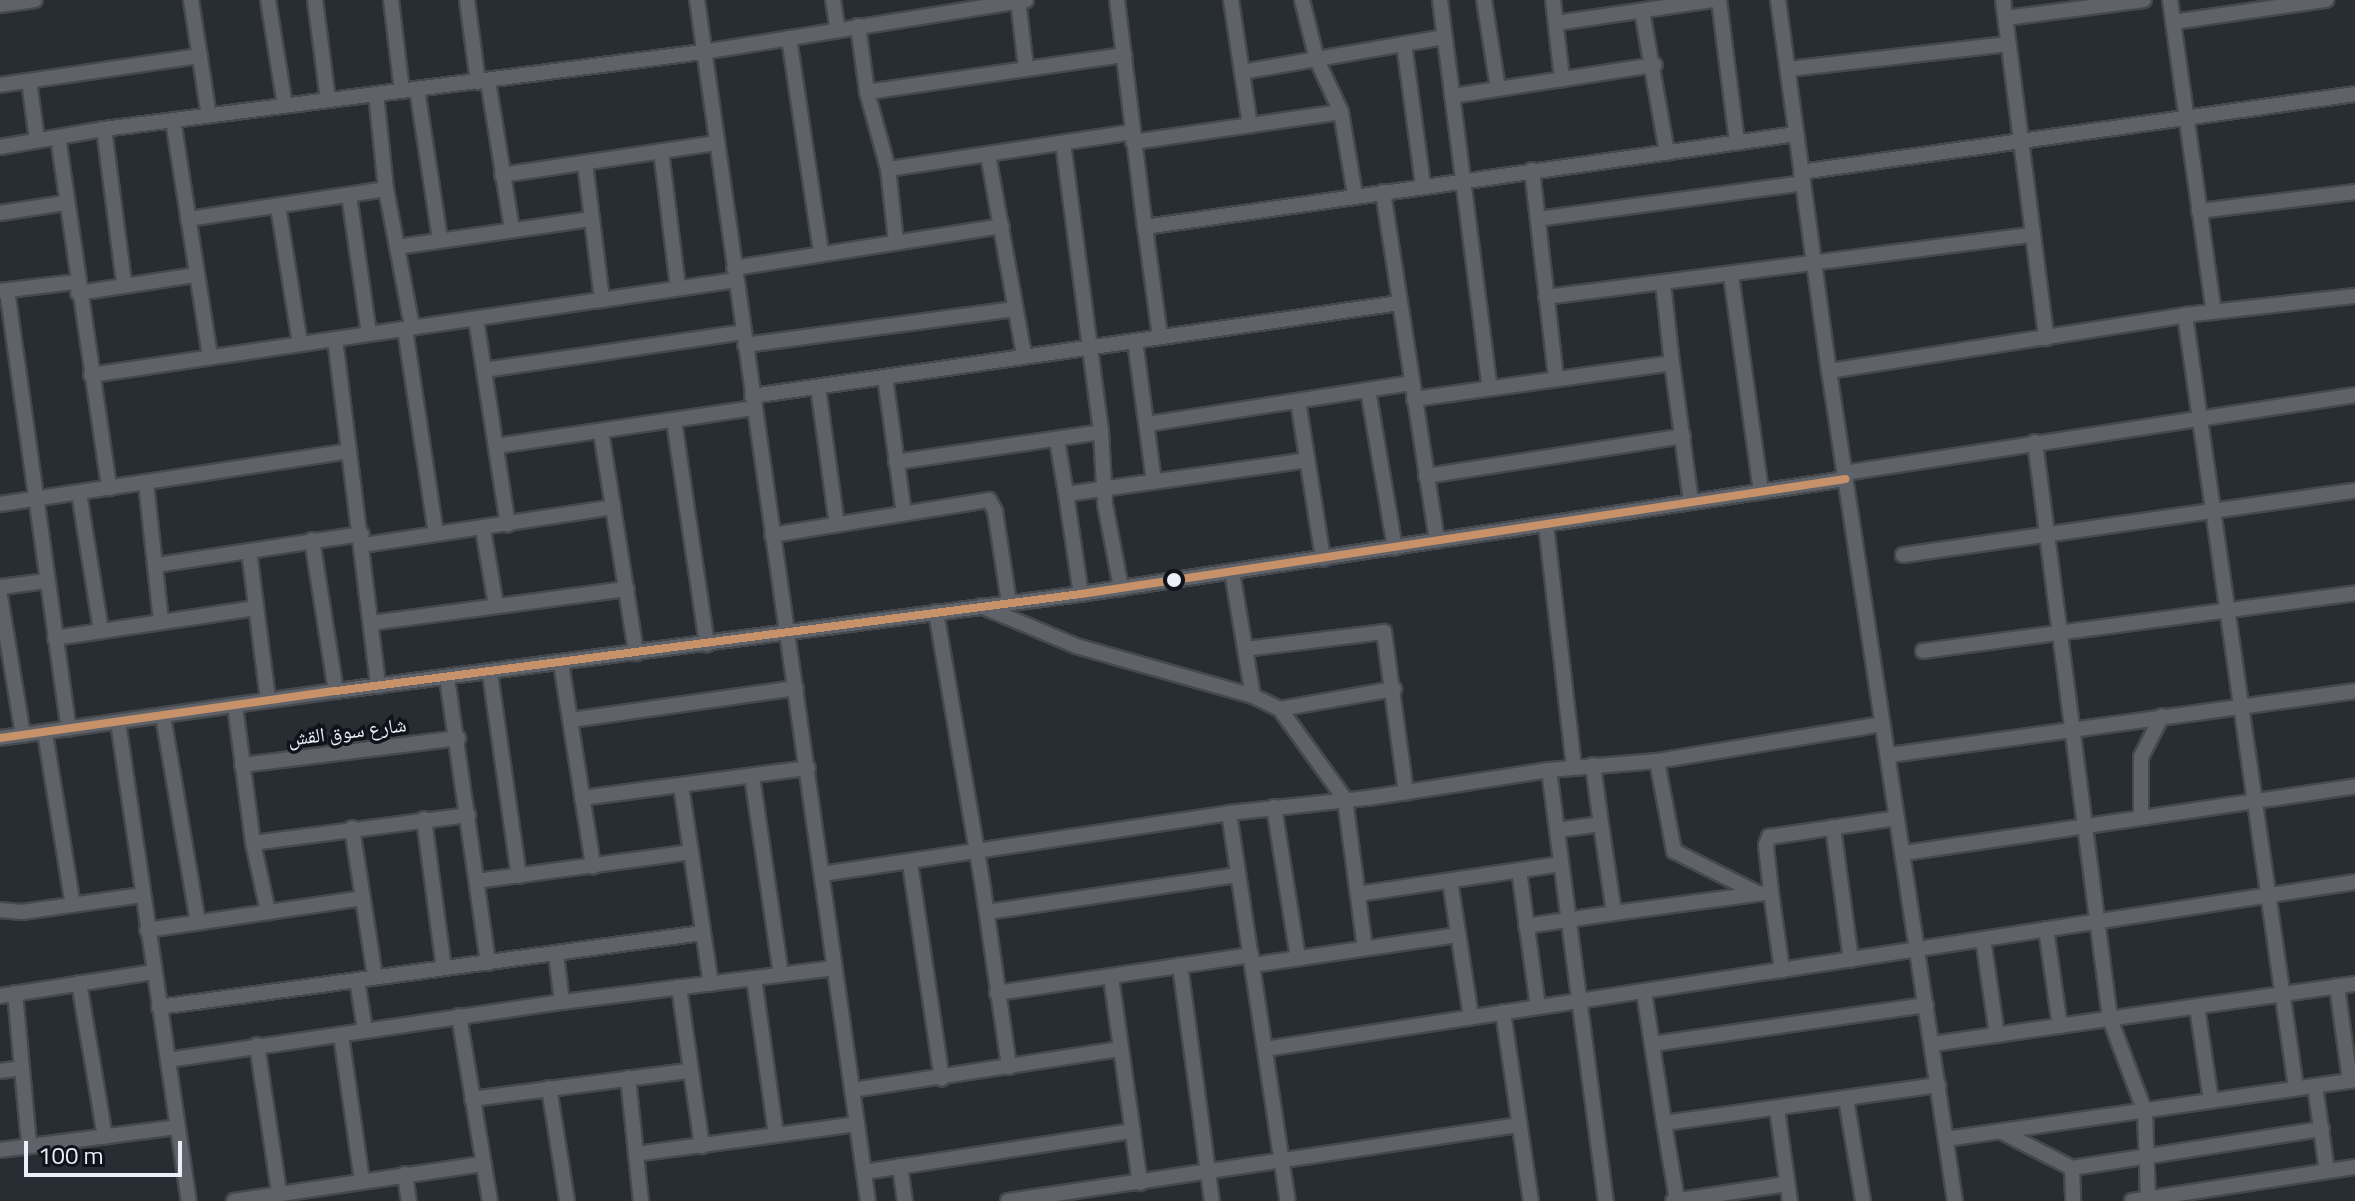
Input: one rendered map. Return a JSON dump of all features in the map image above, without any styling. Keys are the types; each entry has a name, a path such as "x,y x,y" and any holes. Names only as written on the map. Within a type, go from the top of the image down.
{"street":[{"path":"0,5 35,0"},
{"path":"191,0 209,116"},
{"path":"268,0 285,106"},
{"path":"315,0 328,100"},
{"path":"391,0 440,239"},
{"path":"467,0 512,229"},
{"path":"697,0 868,1201"},
{"path":"833,0 838,30"},
{"path":"1018,0 1026,68"},
{"path":"0,147 104,129 703,52 1026,0"},
{"path":"1117,0 1160,337"},
{"path":"1231,0 1250,126"},
{"path":"1302,0 1317,60 1341,112 1355,195"},
{"path":"1440,0 1490,388"},
{"path":"1484,0 1498,88"},
{"path":"1553,0 1562,79"},
{"path":"1556,23 1716,0 1737,143"},
{"path":"1778,0 1844,476 1955,1201"},
{"path":"2003,0 2046,338"},
{"path":"2006,18 2144,0"},
{"path":"2170,0 2214,312"},
{"path":"2173,22 2326,0"},
{"path":"1642,11 1655,65 1667,153"},
{"path":"858,26 867,92 888,169 896,241"},
{"path":"1242,72 1444,37"},
{"path":"789,38 821,253"},
{"path":"1404,44 1423,185"},
{"path":"1789,69 2008,44"},
{"path":"867,92 1124,55"},
{"path":"0,85 200,56"},
{"path":"1452,96 1655,65"},
{"path":"29,81 37,140"},
{"path":"376,94 386,189 397,247 436,534"},
{"path":"1538,219 2021,140 2355,94"},
{"path":"888,169 1063,143 1250,126 1341,112"},
{"path":"173,120 210,356"},
{"path":"104,129 124,284"},
{"path":"1145,227 1463,179 1796,134"},
{"path":"58,137 77,287 109,488"},
{"path":"502,175 717,143"},
{"path":"1063,143 1101,432 1103,490 1121,588"},
{"path":"661,151 678,288"},
{"path":"988,155 1024,356"},
{"path":"585,163 602,300"},
{"path":"1532,170 1556,379"},
{"path":"188,219 386,189"},
{"path":"1383,192 1437,541"},
{"path":"2199,211 2355,192"},
{"path":"349,195 369,334"},
{"path":"0,213 65,203"},
{"path":"278,206 300,343"},
{"path":"397,247 592,219"},
{"path":"91,375 678,288 821,253 1002,226"},
{"path":"1546,297 2033,235"},
{"path":"69,729 37,498 3,291 124,284 196,275"},
{"path":"1731,275 1761,492"},
{"path":"1663,283 1691,502"},
{"path":"1829,371 2185,315 2355,296"},
{"path":"496,446 674,421 818,387 1399,303"},
{"path":"484,370 1015,309"},
{"path":"2185,315 2296,1088"},
{"path":"476,319 508,525"},
{"path":"335,339 378,686"},
{"path":"1135,341 1154,482"},
{"path":"1414,399 1672,363"},
{"path":"885,377 904,514"},
{"path":"1147,424 1412,383"},
{"path":"818,387 837,525"},
{"path":"1368,390 1395,548"},
{"path":"0,738 336,691 788,635 1323,559 1761,492 2035,442 2355,395"},
{"path":"1298,401 1323,559"},
{"path":"674,421 707,645"},
{"path":"601,432 636,653"},
{"path":"896,462 1101,432"},
{"path":"1426,476 1683,436"},
{"path":"1057,440 1081,594"},
{"path":"2035,442 2057,633 2100,921 2110,1019 2145,1112 2148,1198"},
{"path":"0,504 349,451"},
{"path":"1066,494 1307,460"},
{"path":"146,483 161,621"},
{"path":"1903,555 2046,537 2214,508 2355,491"},
{"path":"79,493 101,631"},
{"path":"772,535 991,501 1009,603"},
{"path":"156,565 312,540 483,529 613,507"},
{"path":"1546,525 1574,767"},
{"path":"483,529 496,606"},
{"path":"312,540 336,691"},
{"path":"249,551 268,700"},
{"path":"1232,572 1253,696"},
{"path":"0,587 47,581"},
{"path":"371,623 627,589"},
{"path":"1923,651 2355,593"},
{"path":"0,596 23,735"},
{"path":"981,606 1116,660 1253,696 1280,709 1345,799 1365,948"},
{"path":"55,638 256,608"},
{"path":"936,612 987,912 1009,1067"},
{"path":"1245,649 1382,631 1394,689 1406,792"},
{"path":"561,663 593,866"},
{"path":"490,673 519,876"},
{"path":"447,678 488,963"},
{"path":"571,720 796,688"},
{"path":"1280,709 1394,689"},
{"path":"1889,755 2355,691"},
{"path":"235,706 253,843 268,912"},
{"path":"163,716 198,922"},
{"path":"2141,816 2141,757 2162,716"},
{"path":"118,722 189,1201"},
{"path":"822,874 1229,813 1406,792 1549,770 1657,761 1882,724"},
{"path":"45,733 73,905"},
{"name":"شارع سوق القش","path":"242,765 458,738"},
{"path":"1657,761 1674,851 1765,893"},
{"path":"1593,765 1614,913"},
{"path":"582,798 808,768"},
{"path":"1549,770 1606,1201"},
{"path":"752,776 781,975"},
{"path":"681,786 711,984"},
{"path":"1904,853 2355,786"},
{"path":"1274,807 1298,958"},
{"path":"1229,813 1288,1201"},
{"path":"253,843 468,815"},
{"path":"1782,970 1765,893 1766,840 1897,818"},
{"path":"424,819 444,968"},
{"path":"1557,830 1601,824"},
{"path":"1833,827 1851,960"},
{"path":"352,828 375,977"},
{"path":"477,881 691,852"},
{"path":"910,863 942,1079"},
{"path":"1358,894 1561,864"},
{"path":"1519,870 1538,1007"},
{"path":"987,912 1238,875"},
{"path":"1450,881 1471,1017"},
{"path":"1265,1049 2355,882"},
{"path":"1526,926 1765,893"},
{"path":"1,907 73,905 142,895"},
{"path":"147,930 363,898"},
{"path":"2046,929 2060,1026"},
{"path":"159,1007 702,933"},
{"path":"997,993 1180,965 1298,958 1457,935"},
{"path":"1983,939 1997,1035"},
{"path":"556,954 562,1002"},
{"path":"1180,965 1212,1201"},
{"path":"168,1060 459,1016 834,968"},
{"path":"29,1145 21,1068 8,995 154,972"},
{"path":"1111,977 1140,1183"},
{"path":"754,978 776,1134"},
{"path":"357,980 365,1030"},
{"path":"79,983 105,1137"},
{"path":"1932,1044 2355,984"},
{"path":"1946,1139 2352,1081 2337,986"},
{"path":"679,987 702,1146"},
{"path":"1644,992 1675,1201 1787,1184"},
{"path":"1652,1044 1926,1005"},
{"path":"2197,1007 2211,1101"},
{"path":"1503,1012 1531,1201"},
{"path":"459,1016 490,1201"},
{"path":"341,1035 362,1180"},
{"path":"257,1045 269,1197"},
{"path":"852,1090 942,1079 1120,1049"},
{"path":"0,1071 21,1068"},
{"path":"472,1099 689,1071"},
{"path":"628,1078 641,1201"},
{"path":"1664,1123 1938,1085"},
{"path":"2315,1086 2327,1171"},
{"path":"549,1088 567,1201"},
{"path":"1846,1099 1863,1201"},
{"path":"1777,1109 1790,1201"},
{"path":"636,1154 857,1124"},
{"path":"1008,1201 1519,1125"},
{"path":"0,1150 177,1127"},
{"path":"2000,1131 2072,1168 2322,1129"},
{"path":"864,1172 1133,1131"},
{"path":"234,1201 483,1164"},
{"path":"900,1166 905,1201"},
{"path":"2132,1201 2355,1167"},
{"path":"2072,1168 2073,1201"},
{"path":"405,1174 409,1201"}],"transit line":[{"path":"0,738 1081,594 1845,479"}]}
